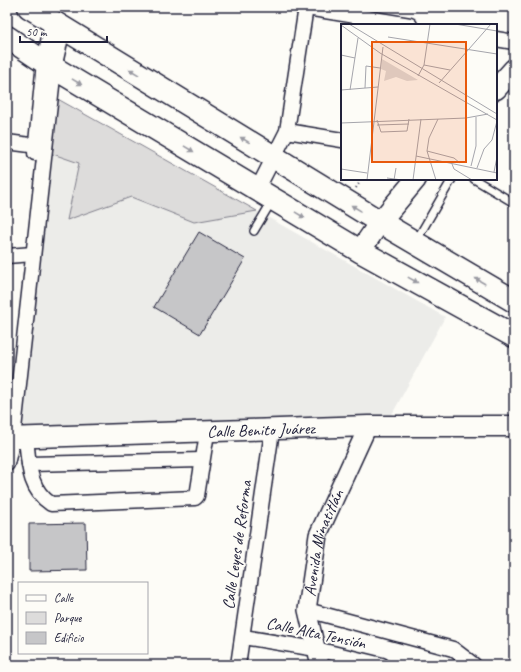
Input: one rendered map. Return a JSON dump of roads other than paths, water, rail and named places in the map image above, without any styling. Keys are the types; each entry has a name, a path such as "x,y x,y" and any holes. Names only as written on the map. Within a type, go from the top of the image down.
{"main road":[{"path":"29,7 273,158 514,301"},
{"path":"7,37 49,65 360,251 514,336"},
{"path":"497,88 514,69"},
{"path":"360,251 380,222 415,180"},
{"name":"Calle Benito Juárez","path":"12,447 207,432 272,431 368,426 514,426"}],"street":[{"path":"265,194 273,158 287,131 305,7 404,24"},
{"path":"7,411 22,317 49,65 57,25"},
{"path":"497,39 514,42"},
{"path":"287,131 341,140"},
{"path":"7,142 40,146"},
{"path":"7,256 29,254"},
{"path":"22,317 27,346 12,447 29,464 32,483 44,499 51,504 195,498 197,496 207,432"},
{"name":"Avenida Minatitlán","path":"318,657 306,610 318,535 368,426"},
{"name":"Calle Leyes de Reforma","path":"238,665 272,431"},
{"path":"29,464 202,460"},
{"path":"306,610 453,649 474,665"},
{"name":"Calle Alta Tensión","path":"243,636 318,657 382,665"}],"lane":[{"path":"415,243 451,180"},
{"path":"476,180 514,203"},
{"path":"254,231 265,194"}]}
